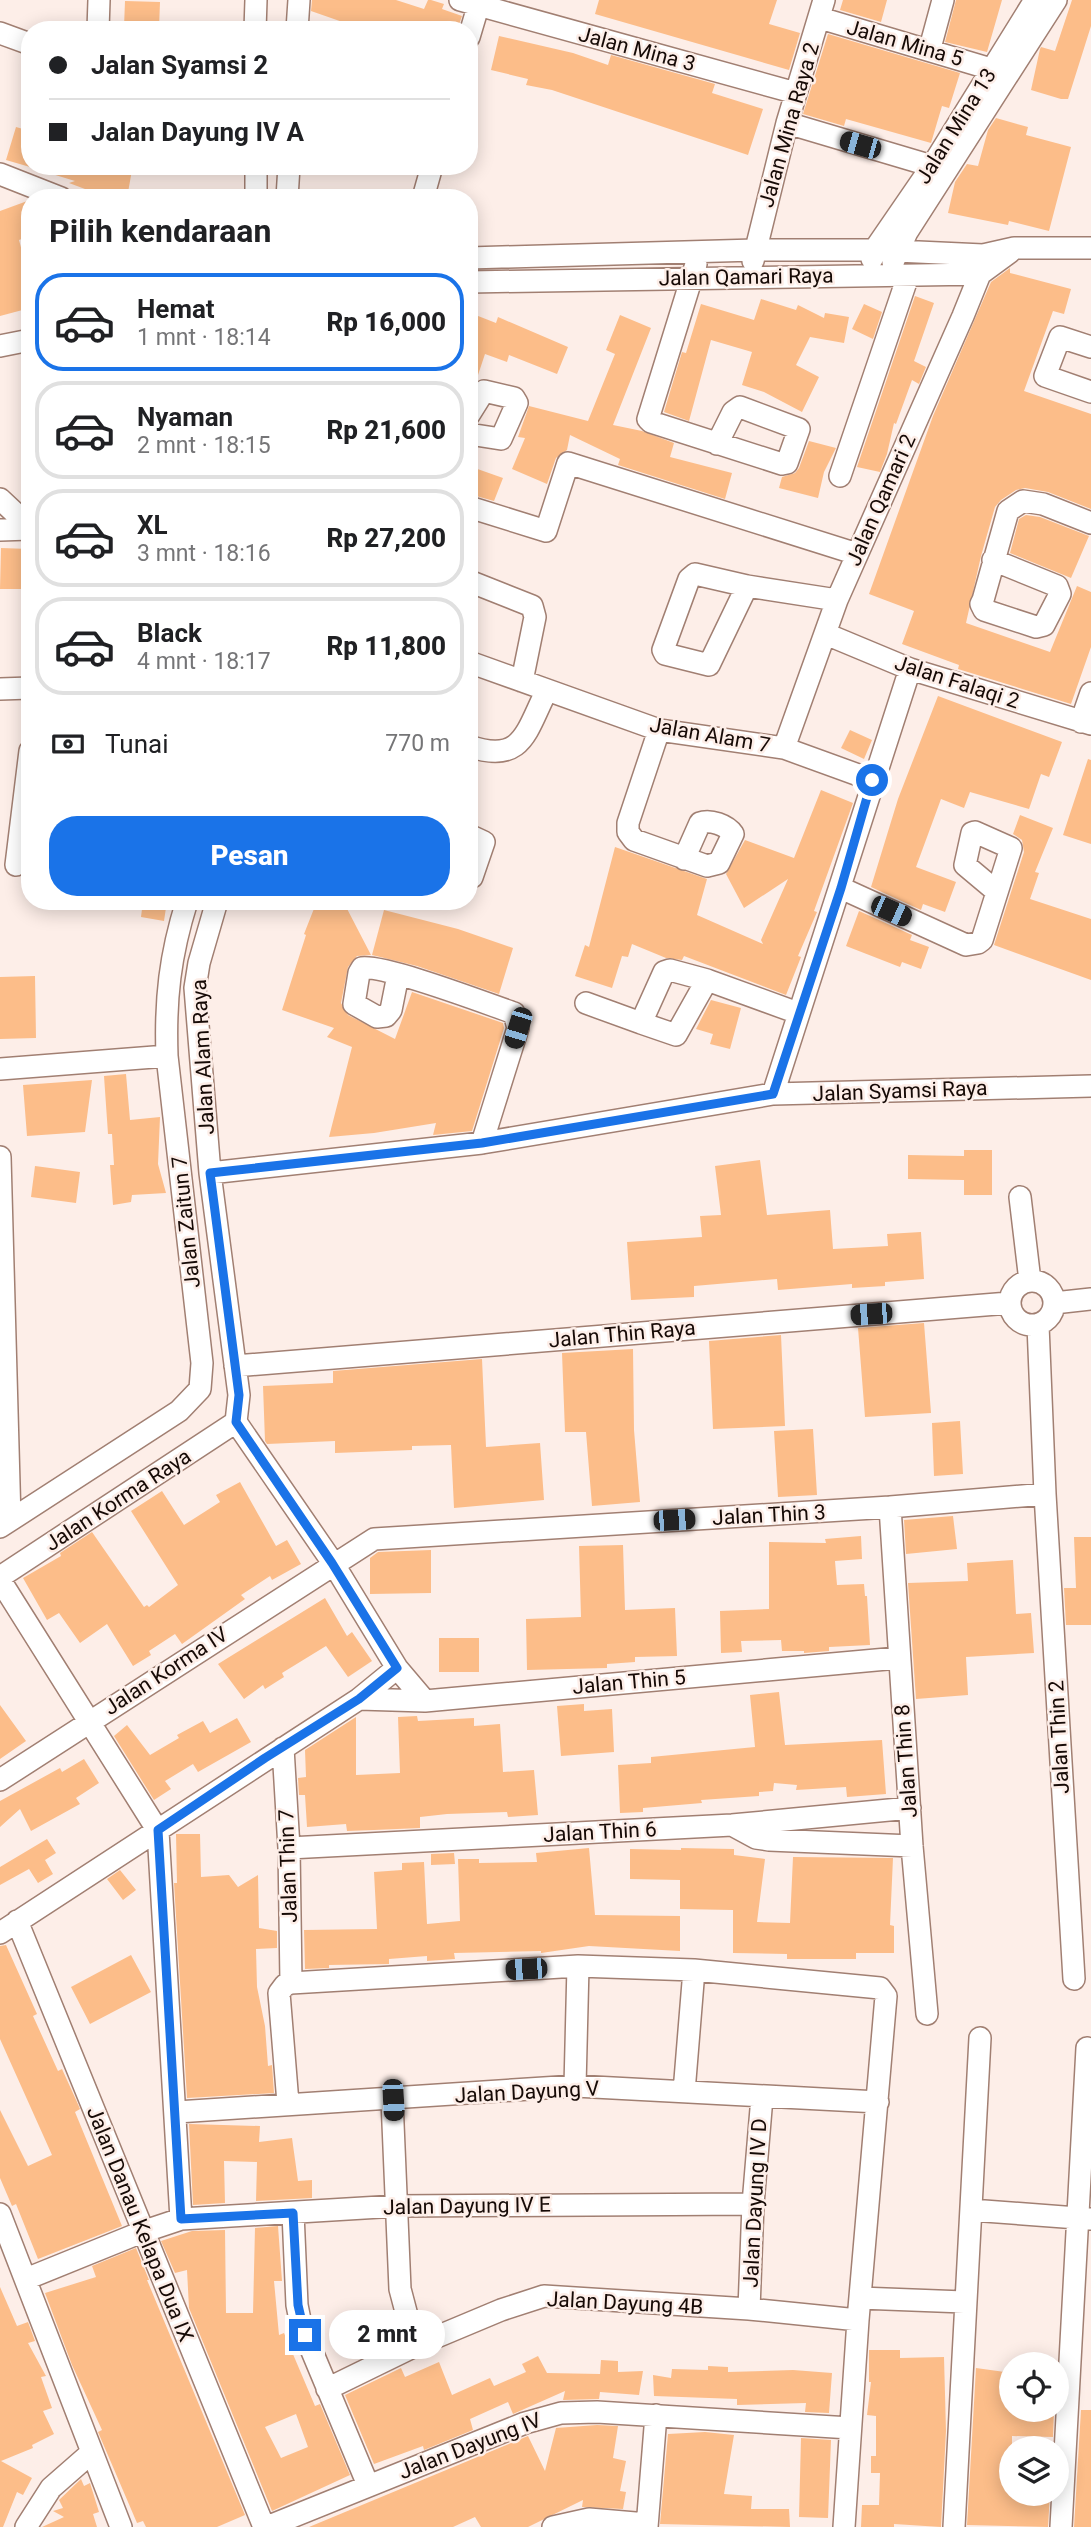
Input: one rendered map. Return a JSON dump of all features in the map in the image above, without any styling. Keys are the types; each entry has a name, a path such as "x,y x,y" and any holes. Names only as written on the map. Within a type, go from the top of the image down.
{"street":[{"path":"98,21 99,0"},
{"path":"256,0 256,21"},
{"path":"298,21 299,0"},
{"path":"930,48 943,0"},
{"name":"Jalan Mina 13","path":"866,276 875,250 932,166 1035,0"},
{"path":"840,476 898,276 897,251 906,232 1056,0"},
{"path":"471,21 473,2"},
{"name":"Jalan Mina 3","path":"473,2 796,93"},
{"name":"Jalan Mina 5","path":"822,9 991,69"},
{"name":"Jalan Mina Raya 2","path":"752,276 755,250 787,123 822,9"},
{"path":"0,33 21,41"},
{"path":"787,123 932,166"},
{"path":"6,181 32,189"},
{"path":"981,264 1014,248 1091,248"},
{"name":"Jalan Qamari Raya","path":"478,258 699,251 875,250 981,264"},
{"path":"699,251 693,277 647,415 651,422 717,444"},
{"name":"Jalan Qamari Raya","path":"478,282 898,276 981,264"},
{"name":"Jalan Qamari 2","path":"784,748 837,600 981,264"},
{"path":"1091,347 1060,337 1045,376 1091,392"},
{"path":"0,346 21,342"},
{"path":"478,401 484,391 514,398 517,403 500,439 478,435"},
{"path":"478,510 546,531 568,463 857,554"},
{"path":"0,499 21,519"},
{"path":"993,560 1008,511 1023,501 1091,523"},
{"path":"0,530 21,529"},
{"path":"747,586 709,665 665,654 663,650 691,576 699,574 747,586 837,600"},
{"path":"478,585 532,606 535,617 522,681"},
{"name":"Jalan Falaqi 2","path":"826,634 910,669 1086,723"},
{"name":"Jalan Alam 7","path":"478,665 659,730 784,748 872,780"},
{"path":"773,1094 797,1013 841,888 872,780 910,669"},
{"path":"0,689 21,688"},
{"path":"478,749 500,753 520,744 547,690"},
{"path":"1086,723 1091,693"},
{"path":"659,730 628,823 628,832 634,840 684,859"},
{"path":"15,866 21,820"},
{"path":"478,839 484,842 478,860"},
{"path":"841,888 972,945 982,940 996,891"},
{"name":"Jalan Zaitun 7","path":"5,1524 179,1411 200,1389 202,1363 167,1056 167,985 184,910"},
{"name":"Jalan Alam Raya","path":"215,910 199,963 195,988 210,1173 239,1395 236,1422"},
{"path":"641,1023 664,972 678,971 797,1013"},
{"path":"398,975 514,1013 517,1018 518,1028 482,1143"},
{"path":"586,1003 676,1035 707,980"},
{"path":"0,1069 167,1056"},
{"name":"Jalan Syamsi Raya","path":"210,1173 482,1143 773,1094 1091,1086"},
{"path":"0,1157 5,1524"},
{"path":"1020,1197 1030,1281"},
{"path":"1030,1281 1047,1287 1054,1303 1050,1317 1038,1325 1024,1324 1013,1316 1009,1303 1015,1287 1030,1281"},
{"path":"1054,1303 1091,1299"},
{"name":"Jalan Thin Raya","path":"235,1366 1009,1303"},
{"name":"Jalan Thin 2","path":"1038,1325 1045,1494 1074,1979"},
{"path":"236,1422 332,1563 397,1668 425,1700"},
{"name":"Jalan Korma Raya","path":"0,1578 236,1422"},
{"name":"Jalan Thin 3","path":"332,1563 378,1538 890,1507 1045,1494"},
{"name":"Jalan Thin 8","path":"890,1507 898,1658 927,2014"},
{"name":"Jalan Korma IV","path":"0,1780 332,1563"},
{"path":"0,1578 158,1830 177,2112 181,2219"},
{"name":"Jalan Thin 5","path":"359,1699 425,1700 898,1658"},
{"path":"8,1927 359,1699 397,1668"},
{"name":"Jalan Thin 7","path":"283,1748 289,1849 291,1983"},
{"name":"Jalan Thin 6","path":"289,1849 732,1825 910,1808"},
{"path":"732,1825 756,1838 769,1840 912,1846"},
{"name":"Jalan Danau Kelapa Dua IX","path":"8,1927 142,2232 265,2527"},
{"path":"575,2086 578,1966"},
{"path":"288,2103 279,1993 285,1984 578,1966 694,1970 880,1988 887,1996 858,2320 844,2527"},
{"path":"684,2092 694,1970"},
{"path":"954,2527 980,2038"},
{"path":"1061,2527 1084,2219 1087,2049"},
{"name":"Jalan Dayung V","path":"177,2112 288,2103 393,2100 575,2086 878,2102"},
{"name":"Jalan Dayung IV D","path":"749,2309 753,2204 762,2097"},
{"path":"393,2100 400,2289 415,2346"},
{"name":"Jalan Dayung IV E","path":"26,2279 181,2219 397,2206 753,2204"},
{"path":"971,2210 1084,2219"},
{"path":"293,2213 299,2314 368,2485"},
{"path":"0,2214 121,2527"},
{"name":"Jalan Dayung 4B","path":"327,2389 415,2346 501,2310 544,2296 749,2309 858,2320"},
{"path":"860,2298 964,2302"},
{"name":"Jalan Dayung IV","path":"265,2527 542,2416 597,2412 850,2428"},
{"path":"553,2527 589,2519 647,2526 656,2415"},
{"path":"26,2527 51,2488 91,2453"}],"building":[{"path":"312,0 396,0 424,9 428,0 431,0 444,4 442,9 462,16 460,21 340,21 311,11"},
{"path":"599,0 777,0 769,24 800,33 789,70 595,14"},
{"path":"843,0 887,0 881,22 840,10"},
{"path":"956,0 1002,0 987,52 945,42"},
{"path":"1072,0 1091,0 1091,26 1068,99 1061,99 1031,90 1040,49 1041,47 1055,51"},
{"path":"125,1 160,2 159,21 124,21"},
{"path":"828,34 960,73 949,108 942,106 931,143 846,119 844,126 803,114"},
{"path":"499,36 573,53 608,65 611,55 715,84 712,93 763,109 748,155 552,90 526,85 528,79 491,70"},
{"path":"996,118 1028,127 1026,135 1071,147 1049,231 1009,221 1008,225 948,213 955,182 967,164 978,166 988,130"},
{"path":"16,127 21,128 21,164 6,160"},
{"path":"55,175 131,175 129,189 85,189 69,183 75,181"},
{"path":"21,203 21,310 0,316 0,211"},
{"path":"1010,268 1010,273 1071,289 1064,314 1053,311 1024,391 1091,414 1091,509 1048,492 1025,488 1016,490 1001,500 995,507 981,556 966,623 1050,652 1077,586 1091,592 1091,647 1071,704 958,669 959,665 902,644 914,611 869,594 933,416 991,282"},
{"path":"915,296 934,303 914,361 926,367 919,384 912,380 896,424 894,423 880,472 857,467"},
{"path":"761,299 796,310 798,305 824,318 825,313 849,317 844,343 810,337 796,365 819,377 802,412 764,392 742,385 752,352 711,340 689,421 664,412 682,352 686,353 701,304 754,320"},
{"path":"864,304 882,312 873,339 852,329"},
{"path":"620,315 651,328 613,425 642,431 674,443 670,457 732,473 725,499 618,465 620,459 570,435 567,450 556,458 547,484 512,469 525,438 518,437 529,406 588,421 615,354 606,350"},
{"path":"478,316 496,323 498,317 568,347 557,374 509,355 507,362 485,354 478,375"},
{"path":"809,441 836,448 824,472 818,498 779,488 782,477 795,473 799,468"},
{"path":"478,469 503,478 494,501 478,497"},
{"path":"1026,515 1040,517 1089,536 1071,578 1010,553 1019,519"},
{"path":"1,548 21,549 21,589 0,589"},
{"path":"938,696 1062,742 1049,777 1041,774 1029,809 970,792 964,808 941,799 916,867 956,882 945,912 923,904 921,910 871,887 898,799"},
{"path":"850,730 872,740 864,759 841,748"},
{"path":"1088,759 1091,760 1091,844 1063,835"},
{"path":"821,790 853,803 786,995 684,956 682,960 666,958 632,944 628,957 622,956 612,988 575,976 585,945 589,947 615,847 707,879 697,915 763,944 761,940 788,879 744,908 726,874 745,840 794,858"},
{"path":"1020,815 1053,828 1035,872 1039,873 1030,899 1091,919 1091,980 994,945 1024,852 1022,840 1013,834"},
{"path":"142,910 166,910 164,921 141,917"},
{"path":"313,910 348,910 371,955 357,956 348,967 341,1003 348,1015 395,1039 412,992 503,1023 504,1028 472,1131 433,1135 436,1123 329,1137 352,1047 327,1037 334,1028 282,1010 306,935 304,934"},
{"path":"384,910 458,929 513,948 499,994 417,966 372,955"},
{"path":"859,911 912,935 910,940 929,947 921,969 902,962 900,967 846,946"},
{"path":"35,976 36,1038 0,1039 0,977"},
{"path":"711,1000 741,1008 730,1049 710,1044 713,1034 696,1029"},
{"path":"126,1074 130,1120 160,1117 158,1164 166,1193 132,1195 131,1202 113,1205 110,1165 114,1165 112,1134 108,1134 104,1076"},
{"path":"92,1080 85,1132 27,1136 23,1085"},
{"path":"964,1150 992,1150 992,1195 964,1195 964,1180 908,1179 908,1155 964,1156"},
{"path":"760,1160 767,1215 830,1210 833,1249 888,1246 887,1234 921,1232 924,1279 885,1282 885,1286 852,1288 852,1284 778,1290 777,1279 694,1286 694,1297 631,1300 627,1242 702,1237 700,1216 721,1215 715,1166"},
{"path":"35,1166 80,1172 76,1203 31,1197"},
{"path":"924,1323 931,1413 865,1417 858,1328"},
{"path":"781,1335 785,1426 713,1429 709,1341"},
{"path":"633,1349 634,1430 640,1502 592,1506 586,1432 565,1432 562,1353"},
{"path":"482,1359 486,1447 540,1443 544,1500 454,1508 451,1445 412,1446 412,1450 335,1453 335,1441 267,1444 265,1441 263,1386 333,1383 333,1371"},
{"path":"960,1421 963,1474 934,1476 932,1423"},
{"path":"813,1429 817,1495 778,1497 774,1431"},
{"path":"240,1482 276,1546 287,1540 301,1564 272,1580 270,1576 241,1595 245,1599 182,1644 175,1634 149,1651 151,1655 133,1666 107,1624 80,1643 59,1613 47,1620 23,1578 61,1556 60,1553 92,1532 144,1607 149,1607 178,1585 131,1511 162,1491 184,1525 220,1502 216,1495"},
{"path":"953,1516 957,1549 906,1554 904,1520"},
{"path":"861,1536 862,1559 835,1561 837,1585 864,1584 870,1645 829,1647 829,1651 804,1653 782,1651 781,1640 741,1641 742,1652 721,1653 720,1611 769,1609 769,1542 826,1543 825,1539"},
{"path":"1074,1537 1091,1537 1091,1625 1066,1625 1064,1588 1076,1588"},
{"path":"623,1545 625,1610 675,1608 677,1656 635,1657 635,1662 607,1664 607,1668 527,1670 526,1619 581,1617 579,1546"},
{"path":"431,1550 431,1593 370,1594 370,1558 378,1552"},
{"path":"1013,1560 1016,1614 1031,1613 1034,1653 966,1657 968,1695 916,1699 908,1583 968,1581 967,1563"},
{"path":"325,1598 347,1636 352,1632 372,1661 348,1677 326,1646 282,1673 284,1677 265,1689 263,1685 244,1699 218,1664"},
{"path":"439,1638 479,1638 479,1672 439,1672"},
{"path":"779,1692 785,1745 882,1740 886,1794 847,1797 846,1787 796,1790 797,1785 774,1783 773,1791 759,1792 759,1796 701,1800 702,1803 643,1808 643,1812 620,1813 618,1765 651,1763 651,1757 755,1747 750,1695"},
{"path":"584,1704 584,1711 612,1709 614,1752 561,1756 557,1706"},
{"path":"0,1705 26,1741 0,1759"},
{"path":"417,1716 418,1721 474,1718 474,1726 500,1724 503,1772 534,1770 538,1815 508,1817 507,1812 447,1814 420,1817 420,1828 347,1831 346,1824 307,1827 305,1795 299,1795 298,1778 306,1777 305,1750 356,1717 356,1775 400,1773 398,1717"},
{"path":"237,1718 251,1742 198,1772 193,1764 165,1781 171,1789 154,1800 114,1736 127,1725 150,1755 179,1738 177,1735 203,1721 210,1733"},
{"path":"84,1759 99,1783 76,1798 80,1804 31,1831 20,1809 0,1827 0,1801 60,1768 62,1772"},
{"path":"176,1834 200,1834 201,1877 229,1875 238,1887 258,1875 259,1928 277,1931 277,1948 256,1949 257,1987 265,2026 268,2066 272,2065 274,2093 187,2098 174,1883 177,1883"},
{"path":"47,1839 56,1853 45,1860 53,1874 38,1883 29,1869 0,1885 0,1867"},
{"path":"589,1848 595,1915 680,1916 680,1951 589,1946 541,1953 454,1953 455,1959 427,1961 427,1956 389,1959 389,1964 329,1965 329,1968 305,1969 304,1930 377,1929 374,1872 402,1870 402,1863 424,1862 427,1924 460,1921 458,1859 479,1859 479,1863 537,1862 536,1853"},
{"path":"630,1849 734,1849 734,1855 765,1859 757,1922 790,1923 793,1857 893,1858 890,1925 894,1926 894,1953 856,1953 856,1959 787,1959 787,1954 733,1953 733,1910 680,1909 680,1880 630,1879"},
{"path":"454,1853 455,1864 431,1865 431,1854"},
{"path":"120,1870 136,1890 123,1900 107,1879"},
{"path":"6,1945 37,2014 33,2016 58,2071 62,2069 80,2109 75,2112 122,2226 38,2259 16,2204 12,2206 0,2178 0,2110 28,2166 52,2155 0,2039 0,1946"},
{"path":"131,1955 151,1992 90,2024 71,1987"},
{"path":"189,2124 260,2126 259,2142 292,2138 298,2181 312,2180 312,2198 256,2201 257,2162 224,2161 225,2203 193,2205"},
{"path":"278,2226 282,2281 274,2281 279,2335 284,2333 315,2406 320,2404 350,2475 272,2511 189,2308 187,2270 175,2273 161,2241 192,2231 225,2230 226,2313 253,2313 255,2228","holes":["296,2414 308,2447 281,2458 265,2427"]},
{"path":"136,2248 245,2515 217,2527 146,2527 143,2521 137,2523 98,2432 102,2430 72,2365 45,2293 96,2277 92,2266"},
{"path":"0,2287 17,2326 28,2322 35,2341 28,2343 46,2376 41,2377 52,2408 43,2411 54,2434 32,2445 33,2448 1,2461 32,2478 23,2495 17,2492 3,2527 0,2527"},
{"path":"869,2350 900,2350 900,2358 944,2357 946,2431 941,2527 894,2524 894,2527 861,2527 862,2505 879,2505 880,2473 871,2473 871,2456 876,2456 876,2416 867,2415 871,2382"},
{"path":"538,2356 547,2373 600,2374 601,2360 618,2361 618,2372 643,2371 639,2395 600,2392 599,2399 563,2400 565,2391 513,2414 508,2402 470,2419 473,2430 424,2450 423,2446 374,2464 345,2395 401,2368 405,2377 439,2362 452,2395 490,2378 494,2386 526,2372 522,2364"},
{"path":"708,2366 728,2367 728,2372 793,2370 832,2373 829,2413 805,2412 806,2403 737,2405 737,2399 654,2396 653,2375 671,2378 672,2369 708,2370"},
{"path":"976,2368 999,2371 999,2422 1054,2422 1053,2436 999,2436 999,2506 1049,2506 1048,2527 967,2525"},
{"path":"1081,2410 1091,2410 1091,2527 1074,2527"},
{"path":"618,2426 613,2458 626,2461 620,2491 626,2492 623,2509 582,2507 583,2500 528,2527 481,2527 475,2517 453,2527 309,2527 528,2436 545,2471 556,2428"},
{"path":"705,2432 734,2435 724,2494 752,2496 751,2509 789,2509 790,2527 660,2524 668,2434"},
{"path":"801,2438 831,2440 828,2518 799,2517"},
{"path":"81,2479 84,2486 90,2483 99,2512 93,2514 97,2527 42,2527 64,2517 53,2511 63,2508 59,2500"}],"route":[{"path":"305,2335 298,2305 293,2213 181,2219 177,2112 158,1830 359,1699 397,1668 332,1563 236,1422 239,1395 210,1173 482,1143 773,1094 797,1013 841,888 872,780"}]}
